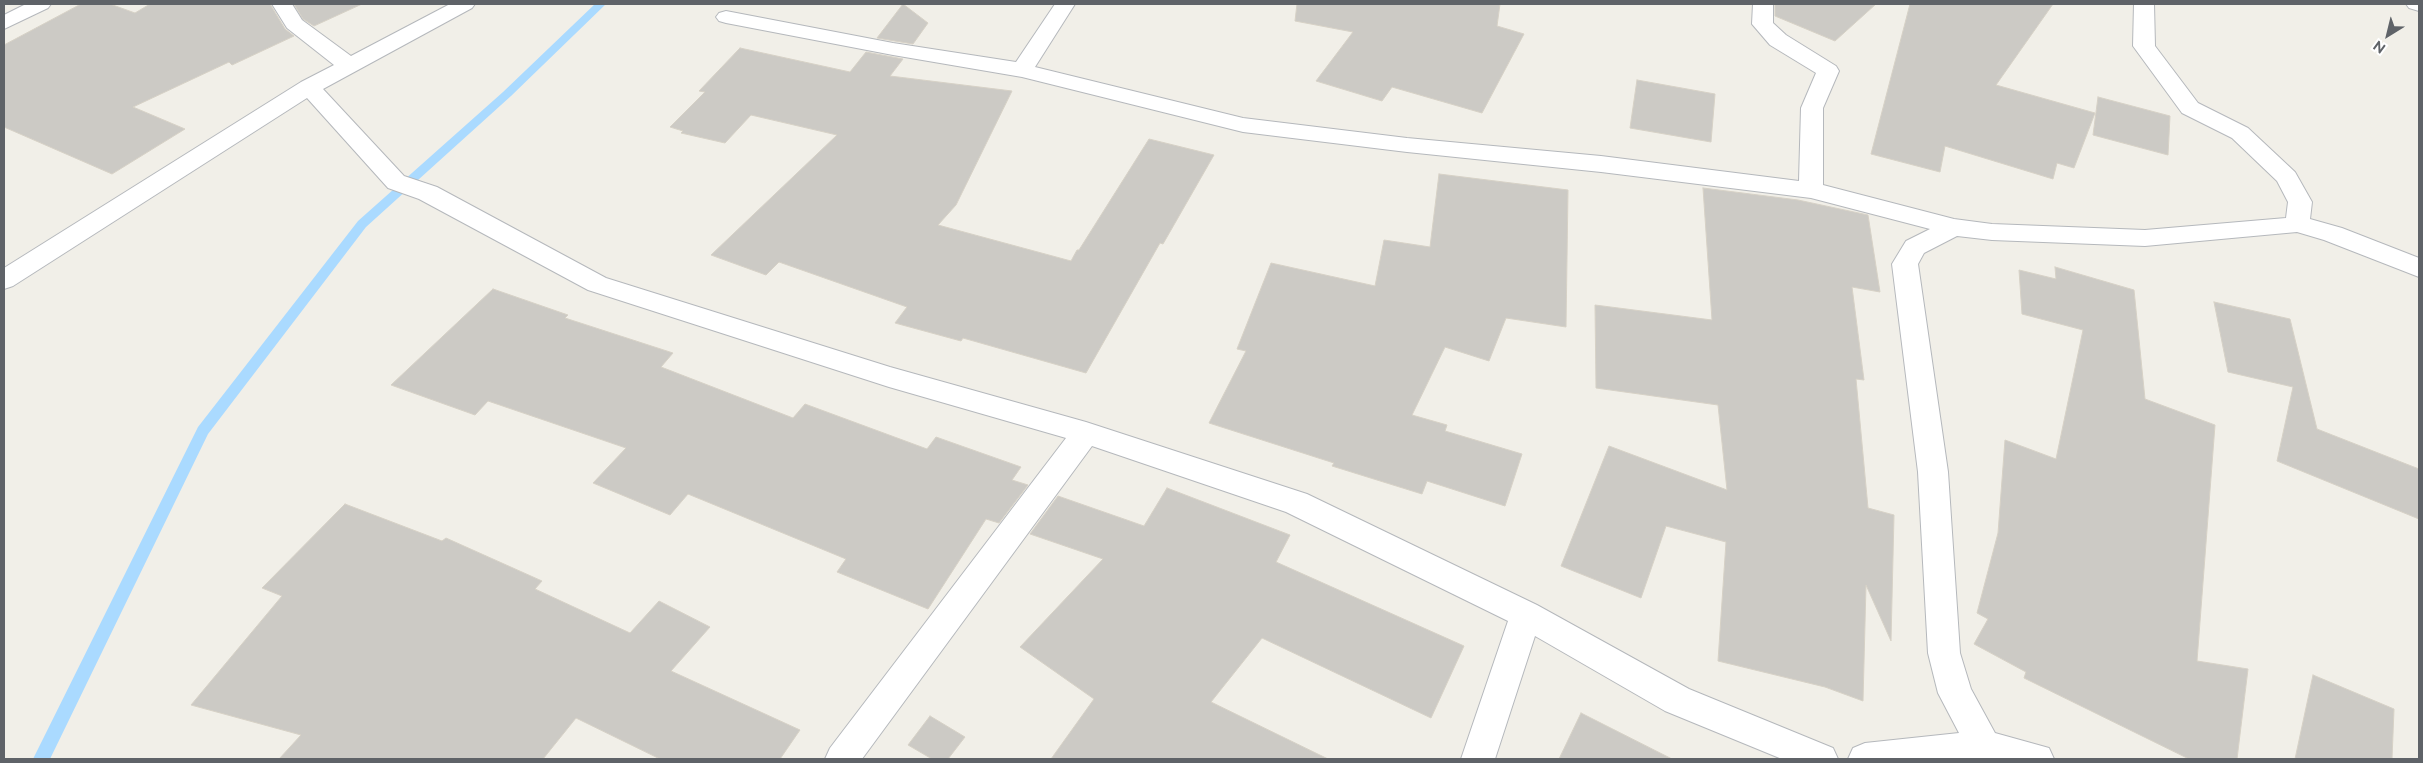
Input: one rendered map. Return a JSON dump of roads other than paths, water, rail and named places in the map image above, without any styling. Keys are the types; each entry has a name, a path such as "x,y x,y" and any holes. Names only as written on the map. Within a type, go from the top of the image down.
{"street":[{"path":"4,23 41,4"},
{"path":"282,4 294,24 350,66"},
{"path":"4,280 309,87 465,4"},
{"path":"1022,70 1065,4"},
{"path":"1763,4 1762,24 1778,40 1828,70 1812,108 1811,190"},
{"path":"2144,4 2144,46 2190,108 2240,133 2287,177 2300,202 2296,224"},
{"path":"726,17 893,49 1022,70 1243,125 1407,145 1601,164 1811,190 1954,227 1992,232 2145,238 2281,227 2296,224 2333,234 2419,268"},
{"path":"309,87 396,182 428,193 596,284 889,377 1086,433 1296,503 1526,615 1677,700 1821,759"},
{"path":"1954,227 1915,247 1905,264 1934,472 1944,654 1955,694 1984,747"},
{"path":"842,759 1086,433"},
{"path":"1478,759 1526,615"},
{"path":"1865,759 1984,747 2038,759"}],"waterway":[{"path":"41,759 203,431 362,224 507,94 601,4"}]}
